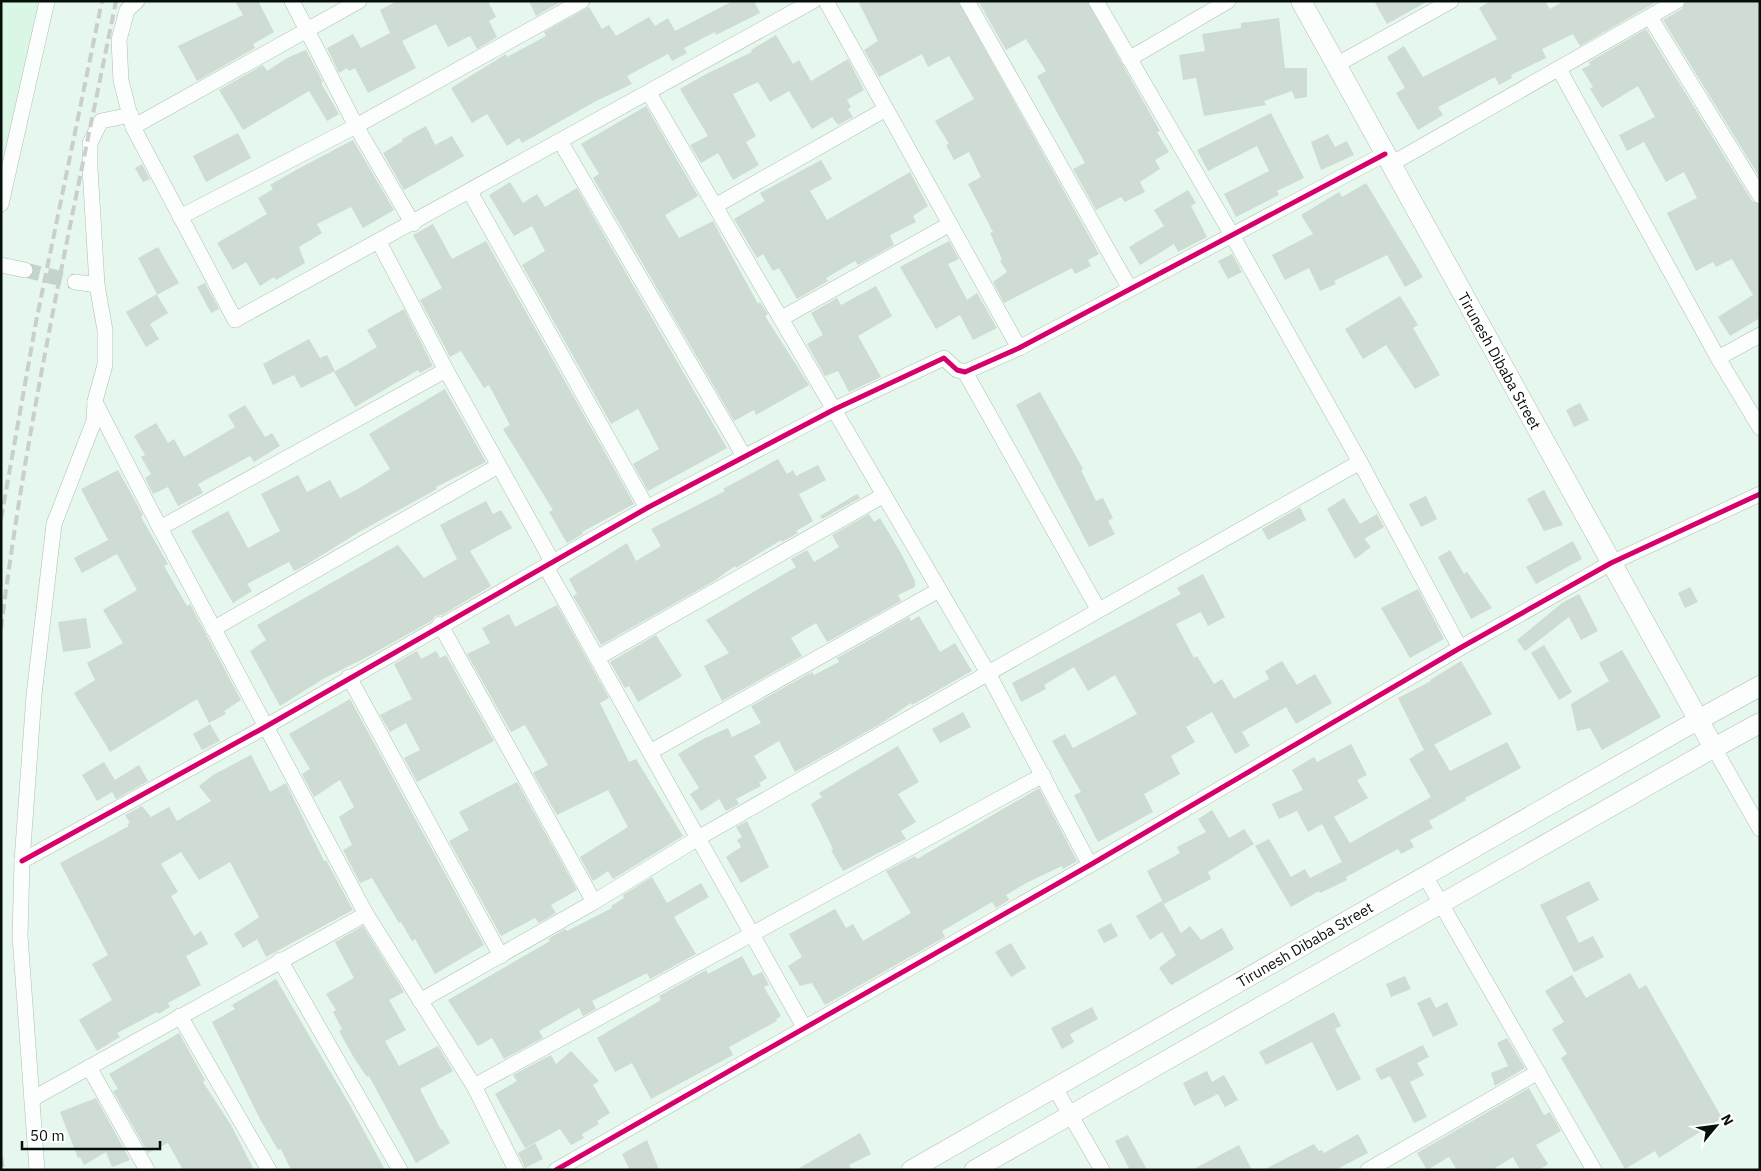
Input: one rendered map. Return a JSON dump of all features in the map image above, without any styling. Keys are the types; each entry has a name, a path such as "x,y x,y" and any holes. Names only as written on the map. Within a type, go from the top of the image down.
{"main road":[{"name":"Tirunesh Dibaba Street","path":"1301,1 1714,748 1760,723"},
{"name":"Tirunesh Dibaba Street","path":"1698,720 1760,686"}],"street":[{"path":"1,204 47,1"},
{"path":"137,1 127,10 119,40 121,81 132,121 235,320 413,224 813,1"},
{"path":"292,1 356,126 413,224"},
{"path":"37,1170 20,936 22,861 34,695 54,524 94,421 95,401 104,365 105,339 97,285 90,143 101,121 132,121 359,1"},
{"path":"180,217 356,126 582,1"},
{"path":"826,1 1019,348"},
{"path":"967,1 1130,289"},
{"path":"1096,1 1232,235 1360,462 1460,648"},
{"path":"1129,59 1228,1"},
{"path":"1336,66 1451,1"},
{"path":"22,861 265,727 440,624 550,565 647,508 834,409 944,358 957,370 966,372 1019,348 1232,235 1388,159 1559,69 1677,1"},
{"path":"1650,17 1760,196"},
{"path":"1559,69 1718,358 1760,428"},
{"path":"649,93 988,673 1090,865"},
{"path":"716,206 886,109"},
{"path":"560,141 744,456"},
{"path":"470,192 647,508"},
{"path":"782,318 950,224"},
{"path":"378,242 498,466 597,658 804,1027"},
{"path":"1,265 25,270"},
{"path":"75,282 97,285"},
{"path":"1718,358 1760,335"},
{"path":"160,528 446,370"},
{"path":"966,372 1098,609"},
{"path":"95,401 265,727 366,914 474,1086 516,1170"},
{"path":"420,1001 594,902 698,838 1098,609 1360,462"},
{"path":"214,628 498,466"},
{"path":"556,1170 1090,865 1460,648 1611,562 1760,494"},
{"path":"597,658 884,495"},
{"path":"650,752 939,590"},
{"path":"440,624 594,902"},
{"path":"349,677 501,956"},
{"name":"Tirunesh Dibaba Street","path":"911,1170 1698,720"},
{"path":"1714,748 1760,829"},
{"name":"Tirunesh Dibaba Street","path":"974,1170 1714,748"},
{"path":"474,1086 1043,776"},
{"path":"1425,876 1442,902 1594,1170"},
{"path":"32,1099 366,914"},
{"path":"280,960 400,1170"},
{"path":"180,1016 270,1170"},
{"path":"89,1067 148,1170"},
{"path":"1368,1170 1538,1072"},
{"path":"1055,1088 1102,1170"}],"shaded area":[{"path":"1,1 45,1 1,172"}],"building":[{"path":"235,1 258,1 274,32 253,44 255,48 197,81 178,46 243,15"},
{"path":"397,1 488,1 496,17 489,21 497,37 477,49 470,36 448,47 436,24 402,41 416,68 368,93 355,68 349,71 347,68 339,73 327,48 353,34 361,48 390,33 380,10"},
{"path":"529,1 562,1 536,16"},
{"path":"733,1 754,1 760,13 716,35 715,32 684,48 687,53 672,61 668,54 627,76 632,84 596,101 522,143 519,138 507,146 487,114 472,123 451,88 506,54 507,57 546,36 544,32 589,7 602,29 609,25 616,36 649,17 655,26 668,18 675,31"},
{"path":"858,1 958,1 1099,254 1088,260 1091,266 1075,274 1072,268 1004,303 993,282 1007,272 1000,261 1002,259 990,233 993,232 968,184 981,177 969,152 954,160 946,145 949,144 935,121 974,99 949,56 928,67 922,54 879,77 864,50 878,41"},
{"path":"978,1 1087,1 1160,131 1157,132 1169,152 1155,160 1160,169 1140,182 1145,192 1125,202 1121,197 1096,210 1073,169 1085,163 1037,76 1046,71 1026,39 1006,50"},
{"path":"1374,1 1428,1 1387,24"},
{"path":"1490,1 1545,1 1550,9 1564,1 1658,1 1580,46 1573,34 1542,49 1546,58 1511,75 1512,78 1499,85 1495,77 1438,107 1443,115 1418,130 1396,93 1405,88 1387,57 1404,46 1423,77 1497,39 1479,8"},
{"path":"1686,1 1760,1 1760,178 1663,20 1682,9"},
{"path":"1279,18 1285,68 1307,68 1307,97 1295,99 1292,91 1264,101 1266,105 1204,116 1196,78 1183,80 1179,55 1205,51 1202,34 1241,28 1241,23"},
{"path":"1646,29 1752,201 1760,205 1760,318 1730,336 1718,317 1753,295 1732,259 1716,267 1713,262 1696,271 1667,213 1697,198 1684,172 1666,182 1644,142 1627,151 1619,135 1655,117 1638,86 1602,108 1590,89 1593,87 1582,69 1590,65 1589,62"},
{"path":"776,35 793,64 799,60 811,81 848,59 864,90 847,100 851,107 848,109 853,117 838,125 832,117 812,129 789,91 770,102 758,82 733,94 756,136 746,142 759,165 733,180 718,153 701,163 690,145 708,136 680,89 752,52 751,50"},
{"path":"306,50 323,82 321,83 339,114 327,121 309,91 243,130 219,90 263,65 267,71 287,58"},
{"path":"646,106 698,196 665,215 679,238 713,221 758,304 760,302 768,314 765,316 809,385 756,415 754,410 734,421 593,178 599,174 581,144"},
{"path":"1271,113 1304,178 1277,191 1279,195 1236,217 1224,194 1269,171 1257,146 1208,171 1197,150"},
{"path":"426,126 435,145 452,136 464,156 404,190 383,153 403,141 402,139"},
{"path":"238,133 251,158 206,182 193,156"},
{"path":"1328,134 1335,147 1347,141 1354,155 1321,170 1311,142"},
{"path":"353,140 394,210 363,228 351,207 317,224 322,233 299,247 305,263 276,280 274,277 260,286 246,262 233,270 217,243 267,214 258,198 273,189 270,185"},
{"path":"821,160 832,179 810,191 827,220 910,172 928,206 913,216 916,222 890,235 894,245 858,265 855,261 826,278 828,281 797,299 779,268 773,271 763,254 757,258 734,219 765,201 760,193"},
{"path":"142,164 150,179 143,182 135,168"},
{"path":"510,182 523,203 537,194 545,207 577,188 727,448 648,491 633,464 659,449 638,409 611,424 522,265 545,251 532,226 514,236 489,195"},
{"path":"1366,183 1423,277 1405,287 1387,255 1334,281 1336,284 1320,291 1309,268 1285,280 1272,255 1313,234 1301,215 1339,192 1342,197"},
{"path":"1188,190 1196,203 1191,206 1207,237 1178,252 1174,244 1140,265 1129,247 1164,226 1154,210"},
{"path":"433,224 452,259 486,241 634,504 582,532 583,534 567,543 549,512 553,510 503,429 510,425 489,385 484,388 461,351 450,357 420,300 442,288 413,235"},
{"path":"949,241 959,259 948,264 967,300 977,293 997,328 973,340 960,315 936,329 900,267"},
{"path":"158,247 179,283 157,295 168,313 150,324 159,339 146,347 126,312 157,294 138,258"},
{"path":"1232,254 1242,272 1228,279 1218,261"},
{"path":"205,283 219,309 211,313 197,287"},
{"path":"876,286 892,316 858,336 881,377 849,392 838,371 825,376 807,344 823,335 811,313 837,298 841,305"},
{"path":"1400,296 1418,325 1413,328 1440,375 1415,389 1386,345 1363,359 1345,329"},
{"path":"404,309 433,366 420,373 418,370 355,407 334,372 377,347 367,330"},
{"path":"309,339 320,358 327,355 335,371 301,388 294,375 273,385 263,364"},
{"path":"445,389 486,462 436,487 437,489 359,532 306,565 294,571 289,562 247,584 252,591 233,603 191,531 228,511 248,548 280,531 261,494 298,475 307,492 330,480 340,498 358,489 390,469 369,434"},
{"path":"1040,392 1083,469 1081,470 1096,501 1103,498 1113,518 1108,521 1115,534 1089,547 1016,405"},
{"path":"1580,403 1589,420 1574,427 1566,410"},
{"path":"245,405 265,437 272,433 280,446 254,462 250,456 198,484 203,493 178,506 168,487 153,494 145,478 151,474 141,457 145,455 134,436 156,423 168,443 174,439 184,457 235,427 228,415"},
{"path":"778,459 787,474 793,470 796,476 818,465 826,480 799,494 813,521 796,531 798,533 782,542 781,540 736,568 735,566 714,581 601,645 573,596 577,594 569,579 627,543 636,561 661,546 651,529 725,491 723,489"},
{"path":"118,470 143,515 141,517 168,564 164,566 187,606 190,604 241,700 224,711 226,714 209,723 197,699 110,752 74,693 95,680 87,663 123,643 103,610 137,590 117,554 82,573 74,558 108,540 81,489"},
{"path":"1544,490 1563,525 1544,531 1527,499"},
{"path":"857,494 860,498 822,519 820,516"},
{"path":"1426,496 1437,519 1421,527 1409,504"},
{"path":"1344,498 1360,524 1377,514 1384,527 1364,539 1371,547 1355,559 1327,509"},
{"path":"486,501 493,514 501,510 512,528 470,551 491,586 442,615 435,616 431,621 369,656 323,679 280,706 250,651 266,640 257,625 398,545 424,578 457,559 440,525"},
{"path":"1300,507 1306,520 1268,540 1262,529"},
{"path":"869,514 874,522 880,518 902,555 915,581 915,587 898,595 901,601 827,642 816,623 791,638 802,656 722,701 704,666 729,653 706,620 796,567 791,559 807,550 814,562 839,547 832,535"},
{"path":"1573,541 1582,559 1536,584 1526,567"},
{"path":"1450,550 1464,574 1467,572 1492,608 1471,619 1438,557"},
{"path":"1203,574 1225,617 1208,626 1201,612 1176,624 1194,658 1197,656 1214,684 1222,679 1234,699 1269,679 1265,671 1282,661 1297,685 1315,674 1332,703 1296,724 1286,707 1242,732 1250,746 1235,754 1212,712 1186,727 1195,742 1171,756 1180,774 1144,794 1153,812 1098,842 1074,795 1081,792 1052,741 1065,734 1073,748 1137,714 1115,675 1088,691 1074,667 1044,685 1046,689 1021,702 1012,683 1181,594 1177,588"},
{"path":"1690,587 1698,602 1685,608 1678,593"},
{"path":"1418,589 1444,639 1410,658 1381,608"},
{"path":"1579,594 1598,631 1581,640 1569,617 1525,651 1517,640 1562,603"},
{"path":"557,605 609,698 600,703 629,762 636,759 683,836 613,879 608,871 593,881 580,857 628,827 608,790 557,815 533,773 548,765 525,725 511,732 467,654 490,643 482,628 509,614 515,627"},
{"path":"919,616 940,652 955,643 972,671 912,705 911,703 882,723 795,772 779,741 754,756 767,778 759,783 761,786 736,799 739,804 726,811 719,799 701,811 690,794 699,788 678,754 703,739 728,728 732,737 761,723 751,706 812,672 814,675 839,662 837,658 909,617 911,621"},
{"path":"86,618 91,648 63,652 58,622"},
{"path":"656,635 682,676 638,702 629,686 625,688 610,662"},
{"path":"1544,645 1572,692 1559,700 1531,653"},
{"path":"1622,650 1661,717 1602,750 1590,728 1577,731 1571,704 1609,681 1599,663"},
{"path":"417,651 421,659 436,651 440,658 446,655 494,741 417,782 404,758 420,750 406,723 390,732 380,715 412,699 394,664"},
{"path":"1461,661 1492,714 1424,750 1398,698 1431,681"},
{"path":"350,699 484,945 435,974 415,939 412,941 401,922 399,923 372,878 360,883 343,850 352,845 339,817 354,807 340,780 314,797 302,774 310,769 289,734"},
{"path":"963,712 971,727 940,743 932,729"},
{"path":"210,724 220,741 202,750 193,734"},
{"path":"1507,742 1521,768 1465,798 1466,800 1429,821 1433,828 1410,840 1414,847 1401,854 1398,849 1346,877 1347,880 1320,893 1319,891 1291,907 1255,846 1269,839 1291,877 1305,869 1310,878 1342,862 1322,824 1308,832 1297,811 1279,819 1272,804 1303,790 1292,770 1314,757 1317,762 1351,744 1367,775 1357,780 1368,798 1334,817 1350,843 1431,797 1409,759 1434,744 1450,771"},
{"path":"898,746 919,782 898,794 916,822 901,831 906,839 843,871 831,850 833,849 811,804 822,797 819,793"},
{"path":"251,755 270,792 286,783 324,861 326,860 353,910 266,957 257,939 243,948 234,934 259,917 230,862 199,880 181,852 161,864 178,892 171,896 194,936 201,931 208,944 186,956 201,985 168,1003 170,1007 158,1014 157,1012 117,1033 120,1037 97,1051 79,1020 112,1000 92,964 108,955 60,863 129,826 127,824 130,823 125,815 142,806 151,817 169,807 177,821 211,801 199,786 213,775"},
{"path":"104,762 115,780 139,765 148,781 116,799 112,792 97,801 82,775"},
{"path":"517,782 577,890 551,905 556,913 539,923 535,918 501,936 449,841 469,830 459,812"},
{"path":"1039,788 1077,861 1063,869 1062,866 1028,882 1006,895 1009,900 996,908 992,902 942,931 945,937 825,1005 812,983 800,986 788,966 802,957 789,934 835,909 846,928 853,924 863,941 911,913 886,871 915,856 917,859"},
{"path":"1212,810 1229,838 1244,829 1254,844 1208,872 1211,879 1164,904 1147,871 1180,853 1177,847 1206,832 1198,819"},
{"path":"747,821 769,867 741,883 726,857 741,847 737,840 742,837 736,827"},
{"path":"652,877 667,903 701,883 709,897 674,917 696,954 650,979 647,973 592,1001 596,1009 583,1016 579,1008 539,1031 543,1038 504,1059 492,1038 478,1046 448,1000 550,941 548,939 565,929 567,931 612,908 611,906 624,898 623,895"},
{"path":"1589,881 1599,900 1566,917 1579,943 1593,936 1604,957 1574,972 1540,905"},
{"path":"1162,901 1181,933 1190,926 1201,940 1222,928 1234,949 1171,985 1159,968 1176,955 1162,932 1150,940 1136,916"},
{"path":"1111,923 1118,936 1104,943 1097,930"},
{"path":"363,926 404,992 389,1000 406,1030 385,1041 399,1066 438,1046 453,1071 420,1089 441,1130 450,1143 416,1163 369,1076 367,1077 354,1058 339,1031 342,1029 333,1012 336,1010 326,994 354,978 335,942"},
{"path":"1011,943 1026,968 1011,977 995,952"},
{"path":"742,956 753,976 762,972 769,985 764,987 781,1016 776,1019 777,1021 729,1047 733,1055 651,1099 632,1063 615,1072 597,1038 661,1000 659,996 706,970 708,974"},
{"path":"1630,973 1639,989 1646,985 1722,1118 1659,1158 1655,1151 1625,1169 1561,1058 1567,1054 1552,1029 1564,1022 1545,991 1572,975 1586,998"},
{"path":"1405,976 1411,989 1391,997 1386,984"},
{"path":"276,979 351,1107 385,1170 291,1170 281,1149 278,1150 260,1119 212,1022 235,1009 232,1005"},
{"path":"1430,997 1436,1008 1447,1002 1458,1025 1433,1037 1417,1003"},
{"path":"1092,1007 1098,1019 1070,1034 1074,1042 1062,1049 1051,1028"},
{"path":"1334,1012 1341,1026 1335,1029 1361,1079 1337,1091 1312,1042 1266,1065 1259,1052"},
{"path":"179,1033 205,1080 203,1082 231,1125 254,1170 183,1170 168,1143 148,1153 113,1091 118,1089 109,1074"},
{"path":"1507,1038 1525,1068 1495,1086 1491,1073 1508,1066 1497,1043"},
{"path":"1423,1045 1429,1057 1417,1063 1424,1075 1410,1082 1427,1117 1414,1123 1390,1076 1381,1080 1375,1069"},
{"path":"571,1051 599,1081 593,1085 610,1113 597,1121 599,1124 582,1134 584,1138 571,1145 560,1129 525,1148 495,1094 517,1081 513,1075 551,1055 556,1064"},
{"path":"1207,1071 1212,1082 1224,1075 1238,1100 1225,1107 1218,1094 1194,1106 1183,1083"},
{"path":"1529,1088 1544,1115 1550,1112 1561,1131 1536,1145 1548,1164 1539,1170 1520,1170 1513,1157 1492,1170 1457,1170 1449,1157 1427,1170 1417,1153"},
{"path":"96,1098 130,1160 112,1167 106,1152 84,1165 80,1157 78,1158 60,1112"},
{"path":"860,1133 871,1154 849,1165 852,1170 796,1170"},
{"path":"1358,1134 1368,1153 1335,1170 1263,1170 1314,1144 1319,1151 1322,1150 1324,1153"},
{"path":"1128,1135 1147,1170 1130,1170 1115,1141"},
{"path":"647,1140 659,1170 630,1170 622,1154"},
{"path":"535,1143 543,1159 525,1168 518,1153"},
{"path":"1239,1145 1252,1170 1192,1170"}],"tunnel":[{"path":"25,270 75,282"}],"railway":[{"path":"1,519 36,322 102,1"},
{"path":"1,629 24,471 38,393 116,1"},
{"path":"1,1157 3,1170"}],"cycle path":[{"path":"22,861 265,727 647,508 835,409 944,358 957,370 965,372 1019,348 1385,154"},
{"path":"556,1170 1090,865 1460,648 1611,563 1760,494"}]}
